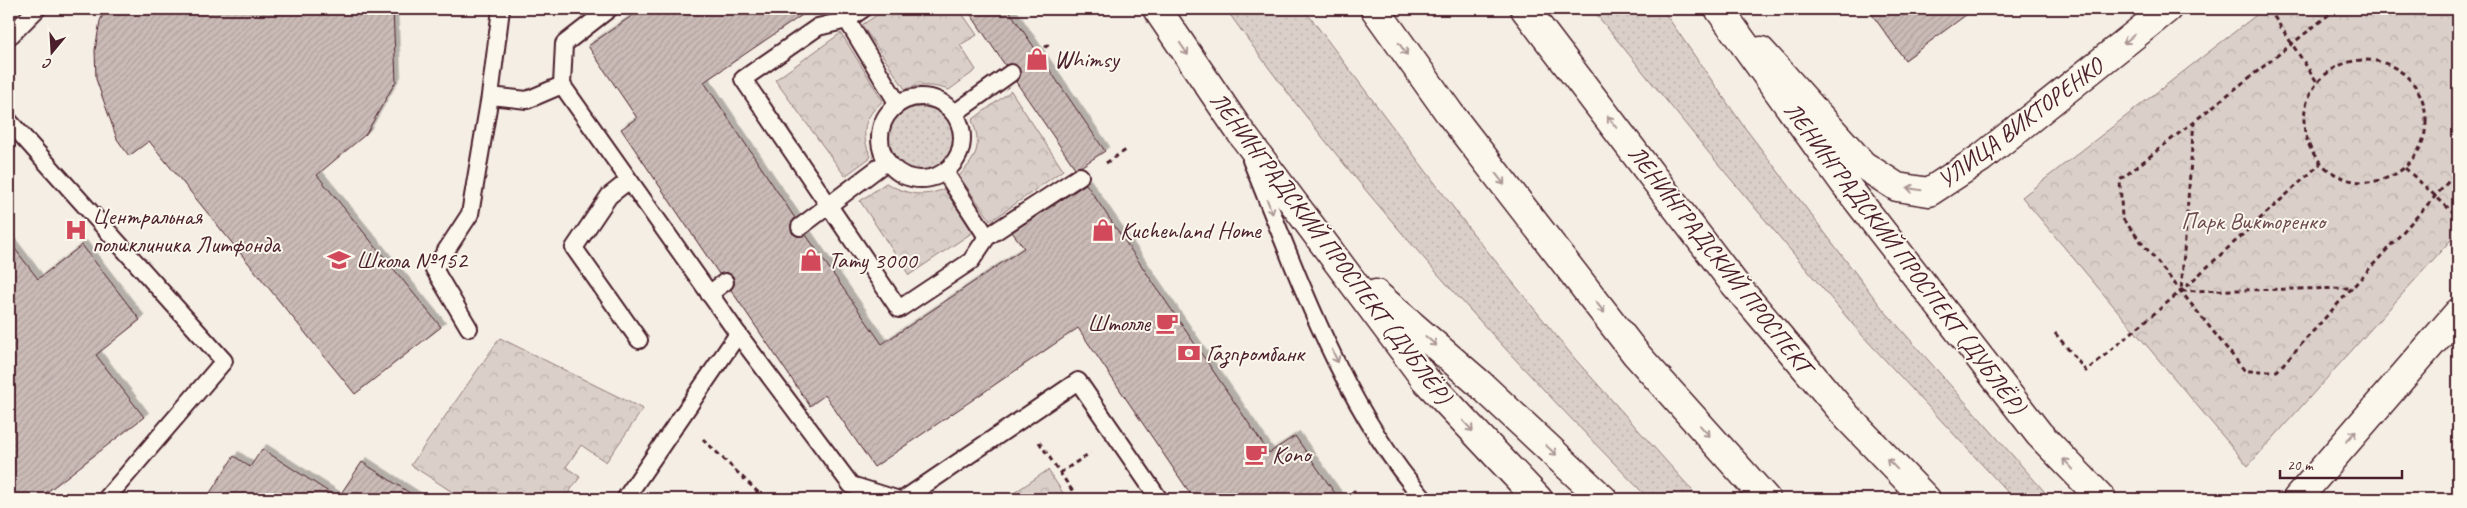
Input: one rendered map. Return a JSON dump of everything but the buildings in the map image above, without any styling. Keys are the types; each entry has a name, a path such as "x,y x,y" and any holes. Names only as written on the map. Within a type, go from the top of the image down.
{"main road":[{"name":"ЛЕНИНГРАДСКИЙ ПРОСПЕКТ (ДУБЛЁР)","path":"1157,9 1239,130 1341,264 1425,379 1538,499"},
{"path":"1375,9 1450,114 1636,354 1766,499"},
{"name":"ЛЕНИНГРАДСКИЙ ПРОСПЕКТ","path":"1525,9 1733,282 1848,418 1926,499"},
{"name":"ЛЕНИНГРАДСКИЙ ПРОСПЕКТ (ДУБЛЁР)","path":"1719,9 1863,208 2039,434 2102,499"},
{"name":"УЛИЦА ВИКТОРЕНКО","path":"1723,9 1864,165 1897,187 1929,192 1981,158 2167,9"},
{"path":"1341,264 1480,384 1603,499"},
{"path":"2297,499 2458,313"}],"lane":[{"path":"9,33 11,35 37,9"},
{"path":"469,328 434,269 470,214 490,96 501,9"},
{"path":"609,9 564,44 562,85 628,181 738,334 851,485 896,499"},
{"path":"863,9 847,20 818,27 743,79 830,205 899,310 971,261 987,237 1080,176"},
{"path":"847,20 898,104"},
{"path":"955,113 1010,73"},
{"path":"490,96 527,100 562,85"},
{"path":"910,98 934,99 955,113 960,125 962,145 954,163 945,172 920,180 907,178 895,172 886,162 881,150 879,137 882,124 888,112 898,104 910,98"},
{"path":"9,121 224,361 106,499"},
{"path":"1239,130 1306,293 1353,396 1405,478 1424,499"},
{"path":"800,227 886,162"},
{"path":"945,172 987,237"},
{"path":"628,181 609,196 574,248 639,340"},
{"path":"710,294 725,282"},
{"path":"626,499 738,334"},
{"path":"904,499 1078,381 1159,499"}],"path":[{"path":"2269,9 2316,82"},
{"path":"2336,9 2120,180 2122,218 2245,372 2277,371 2458,171"},
{"path":"1038,53 1052,42"},
{"path":"2364,60 2391,66 2408,77 2420,94 2426,120 2425,134 2418,152 2405,168 2389,178 2371,182 2352,181 2335,176 2320,164 2310,150 2303,124 2307,98 2316,82 2332,69 2350,61 2364,60"},
{"path":"2181,291 2194,120"},
{"path":"2055,334 2086,371 2181,291 2320,164"},
{"path":"2405,168 2458,217"},
{"path":"2181,291 2353,288"},
{"path":"682,417 766,499"},
{"path":"1023,418 1078,499"},
{"path":"1060,473 1116,436"},
{"path":"1344,499 1357,489"},
{"path":"58,499 64,494 70,499"}],"green space":[{"path":"886,9 959,9 977,35 960,45 976,70 949,90 927,86 905,89 862,25"},
{"path":"1226,9 1304,9 1471,231 1575,359 1700,499 1649,499 1537,382 1428,263 1324,139"},
{"path":"1592,9 1662,9 1742,124 1882,308 2051,499 2014,499 1860,333 1709,153"},
{"name":"Парк Викторенко","path":"2264,9 2458,9 2458,232 2248,466 2022,197"},
{"path":"841,33 883,101 871,113 865,126 865,141 871,157 845,176 775,80"},
{"path":"1011,91 1063,170 991,221 959,176 974,156 976,150 977,136 972,120"},
{"path":"921,107 933,109 944,116 951,127 953,139 951,151 944,162 933,169 921,171 909,169 898,162 891,151 889,139 891,127 898,116 909,109"},
{"path":"886,183 914,194 936,192 944,189 973,232 909,275 860,201"},
{"path":"500,338 643,409 606,462 581,445 566,467 580,477 564,499 463,499 411,465"},
{"path":"1048,470 1067,499 1005,499"}],"place":[{"name":"Whimsy","path":"1037,59"},
{"name":"Центральная поликлиника Литфонда","path":"76,230"},
{"name":"Kuchenland Home","path":"1103,230"},
{"name":"Школа №152","path":"339,260"},
{"name":"Тату 3000","path":"811,260"},
{"name":"Штолле","path":"1167,323"},
{"name":"Газпромбанк","path":"1189,353"},
{"name":"Kono","path":"1256,454"}]}
